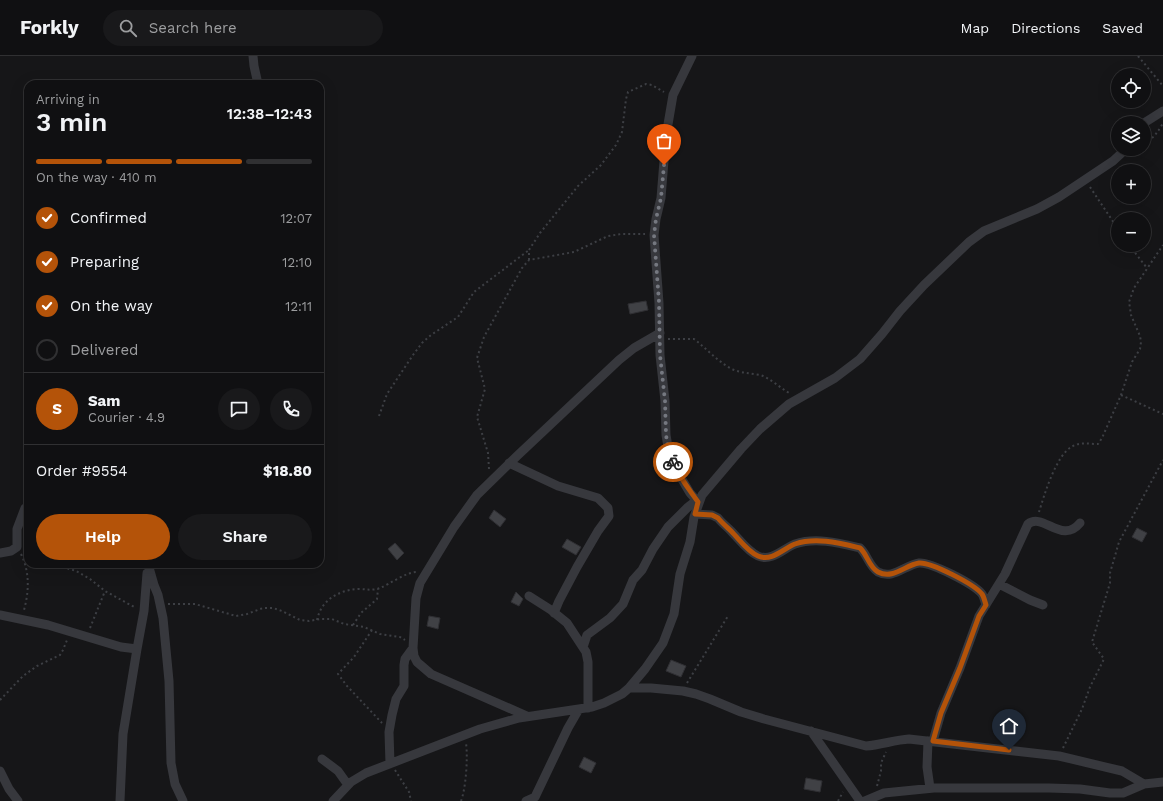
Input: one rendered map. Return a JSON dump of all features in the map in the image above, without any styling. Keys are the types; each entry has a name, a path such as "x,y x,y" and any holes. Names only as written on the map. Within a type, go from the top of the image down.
{"street":[{"path":"253,56 257,80"},
{"path":"333,801 348,785 366,773 465,734 527,716 584,708 613,699 629,688 656,655 663,643 674,614 680,574 690,542 697,501 690,493 677,471 669,453 666,435 654,235 661,198 666,136 673,95 692,56"},
{"path":"1151,119 1163,111"},
{"path":"582,647 587,635 610,618 622,604 633,580 668,527 688,507 697,501 760,429 789,404 835,378 860,359 924,285 979,234 1000,223 1037,209 1059,197 1118,156"},
{"path":"527,716 431,674 417,662 412,649 416,598 420,583 454,527 477,495 618,360 634,348 660,336"},
{"path":"509,463 558,486 598,498 608,508 609,516 577,566 554,613"},
{"path":"0,553 11,551 17,547 17,529 24,511"},
{"path":"695,514 712,515 718,518 751,552 760,557 768,557 795,544 808,541 824,541 860,548 873,568 879,572 887,574 899,572 913,564 927,564 971,585 982,594 986,605"},
{"path":"930,788 928,772 931,741 941,713 960,668 979,616 1012,560 1028,524 1036,521 1056,529 1070,531 1076,528 1080,522"},
{"path":"120,801 123,734 136,649 144,612 148,568"},
{"path":"149,568 160,604 169,680 171,763 175,784 183,801"},
{"path":"999,584 1043,605"},
{"path":"529,596 567,623 582,647 588,662 584,708 568,728 532,800"},
{"path":"0,615 73,632 122,647 136,649"},
{"path":"392,764 389,732 394,705 404,686 405,658 412,649"},
{"path":"629,688 651,688 683,691 710,698 758,718 866,746 909,739 1059,756 1122,771 1144,784"},
{"path":"811,731 860,801"},
{"path":"322,759 338,771 348,785"},
{"path":"0,773 18,801"},
{"path":"865,801 880,795 930,788 1050,788 1123,793 1144,784 1163,782"}],"path":[{"path":"1138,56 1163,86"},
{"path":"379,416 387,394 422,343 431,335 458,317 474,292 529,250 540,232 578,186 601,165 616,145 622,132 628,92 646,84 652,85 673,95"},
{"path":"1151,140 1159,131 1163,122"},
{"path":"1085,180 1111,219"},
{"path":"491,482 488,453 477,417 484,389 477,358 484,337 522,268 529,260 574,252 608,236 635,234 654,235"},
{"path":"1036,521 1049,481 1060,459 1068,448 1073,445 1084,443 1098,444 1100,442 1122,395 1128,369 1140,349 1141,342 1131,315 1129,302 1134,288 1163,245"},
{"path":"529,250 529,260"},
{"path":"1135,252 1147,268"},
{"path":"660,336 672,340 694,339 729,367 737,371 760,375 767,378 798,399"},
{"path":"1122,395 1163,414"},
{"path":"1059,756 1104,659 1092,642 1110,584 1110,573 1120,542 1163,460"},
{"path":"17,547 24,560"},
{"path":"21,619 28,588 25,568"},
{"path":"66,568 76,571 90,579 105,591 144,612"},
{"path":"317,620 318,612 322,606 335,596 358,589 378,589 412,572 425,575"},
{"path":"353,625 362,612 377,599 378,589"},
{"path":"87,637 105,591"},
{"path":"160,604 195,604 236,616 247,614 263,608 273,608 282,610 300,620 317,620 328,618 344,624 372,630 380,634 400,637 412,649"},
{"path":"683,691 728,616"},
{"path":"372,630 354,657 338,674 389,732"},
{"path":"0,700 23,676 37,666 60,654 73,632"},
{"path":"461,801 468,759 465,734"},
{"path":"880,795 877,784 881,764 889,742"},
{"path":"392,764 396,774 408,792 411,801"}],"building":[{"path":"646,301 648,310 630,314 628,304"},
{"path":"494,510 506,519 500,527 489,518"},
{"path":"1137,528 1147,533 1142,542 1132,537"},
{"path":"567,539 581,547 576,555 562,547"},
{"path":"395,543 404,553 397,560 388,549"},
{"path":"516,592 523,599 519,606 511,602"},
{"path":"429,616 440,618 438,629 427,626"},
{"path":"671,660 686,666 681,677 666,671"},
{"path":"584,757 596,763 591,773 579,767"},
{"path":"806,778 822,781 820,792 804,789"}],"way so far":[{"path":"664,165 661,198 654,235 666,435 669,453 673,462"}],"route":[{"path":"673,462 690,493 698,502 695,514 712,515 718,518 742,544 751,552 760,557 768,557 795,544 808,541 844,544 860,548 873,568 879,572 892,574 899,572 913,564 927,564 971,585 982,594 986,605 979,616 974,633 941,713 933,741 1009,750"}]}
